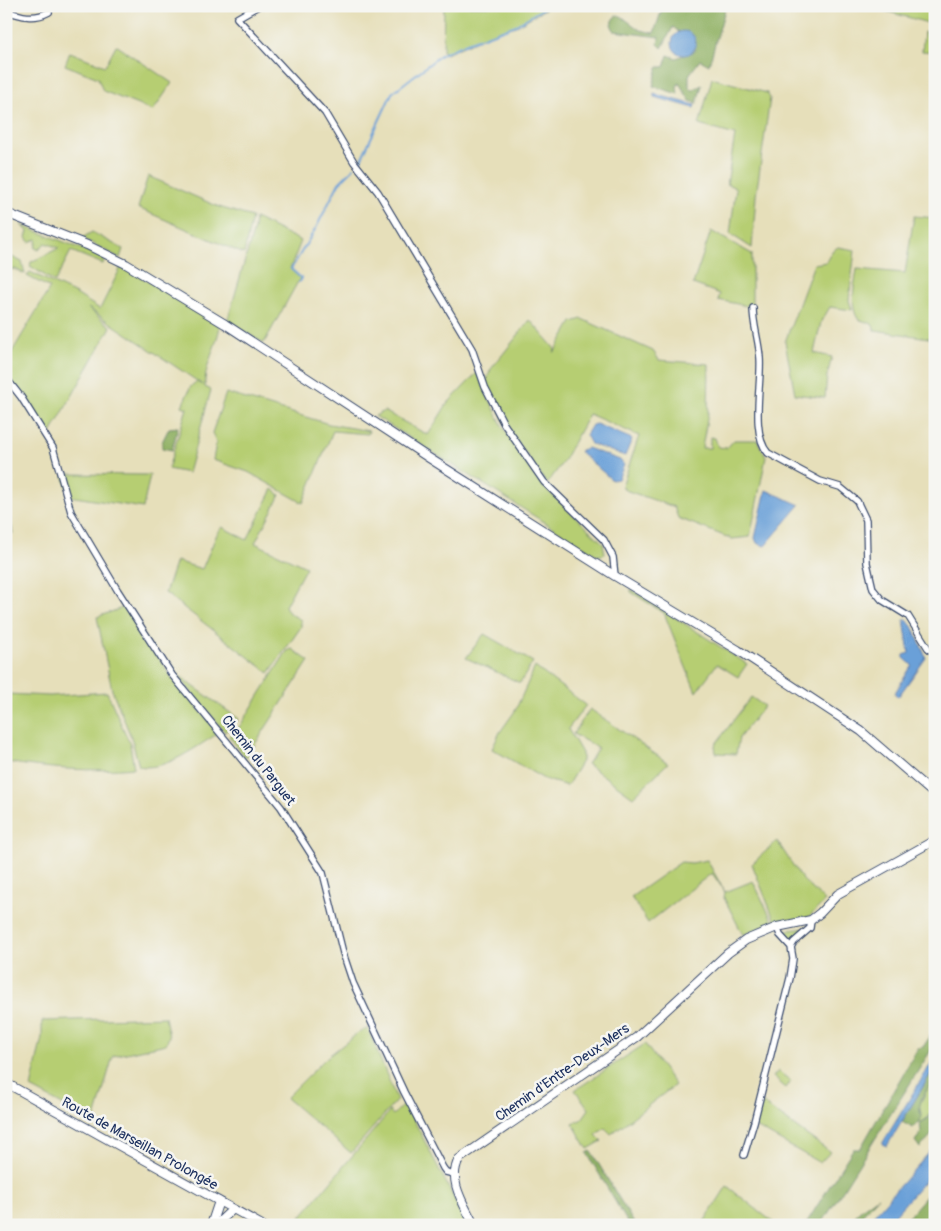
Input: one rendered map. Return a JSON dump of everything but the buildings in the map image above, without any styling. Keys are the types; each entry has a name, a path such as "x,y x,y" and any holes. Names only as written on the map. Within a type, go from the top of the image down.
{"street":[{"path":"258,6 237,18 325,114 354,162 378,192 472,349 485,387 504,424 544,482 604,540 613,557 615,576"},
{"path":"6,11 28,17 40,17 49,12"},
{"path":"6,213 87,245 153,280 615,576 738,650 861,731 935,796"},
{"path":"753,308 760,359 759,428 764,448 768,453 820,481 840,487 858,501 866,520 866,564 873,588 882,600 908,616 928,648 935,654"},
{"name":"Chemin du Parguet","path":"6,378 21,397 53,448 71,512 118,591 172,675 281,807 323,872 343,953 353,983 404,1092 439,1159 446,1172 454,1174"},
{"path":"791,947 810,928 811,920 838,894 935,840"},
{"name":"Chemin d'Entre-Deux-Mers","path":"454,1174 454,1167 467,1152 637,1037 728,952 762,932 777,926 811,920"},
{"path":"744,1155 790,978 793,959 791,947 780,935 777,926"},
{"name":"Route de Marseillan Prolongée","path":"6,1083 262,1225"},
{"path":"454,1174 460,1197 474,1225"},
{"path":"211,1225 219,1201"},
{"path":"216,1225 233,1210"}],"green space":[{"path":"444,6 550,6 516,26 495,32 446,54 443,51"},
{"path":"663,6 726,6 709,65 700,60 689,75 689,87 692,90 702,85 697,103 690,101 679,83 677,87 678,94 653,86 658,67 664,67 668,55 676,58 695,51 696,43 693,35 679,32 673,27 662,48 658,44 659,37 614,31 611,24 616,16 621,16 640,30 654,33"},
{"path":"868,6 935,6 935,25"},
{"path":"924,32 935,33 935,52 922,51"},
{"path":"116,45 172,83 153,111 103,91 98,78 65,65 70,52 105,66"},
{"path":"712,78 767,93 770,98 756,196 752,248 730,234 736,188 727,184 735,135 699,125"},
{"path":"148,176 219,207 252,217 244,254 138,208"},
{"path":"914,216 935,218 935,339 875,330 872,324 858,319 855,313 853,294 857,269 905,273"},
{"path":"255,218 301,241 290,269 300,278 264,343 227,322 254,229"},
{"path":"21,225 105,258 103,264 71,251 55,282 30,266 31,262 59,248 45,243 39,250 35,248 37,239 29,242 26,237 28,231"},
{"path":"711,231 752,254 752,307 718,300 720,294 693,284"},
{"path":"92,232 123,249 120,258 82,238"},
{"path":"838,247 855,250 849,300 852,310 830,307 821,322 814,353 832,357 827,376 825,398 795,394 785,342 814,264 826,262 832,251"},
{"path":"6,254 22,262 25,274 15,269 6,271"},
{"path":"122,265 220,326 205,380 205,387 211,390 188,473 168,469 187,408 182,406 191,386 196,382 203,385 88,308 111,327 50,435 6,374 6,362 50,288 27,276 30,272 76,294 100,309"},
{"path":"582,319 653,351 659,360 709,364 708,413 702,448 710,448 710,437 715,438 718,447 727,448 734,440 757,440 766,457 750,537 732,539 678,518 674,507 625,490 622,486 639,436 589,414 563,462 547,484 506,426 486,381 491,369 530,320 555,349 554,353 572,322"},
{"path":"477,373 503,427 542,485 603,543 605,554 598,556 375,416 384,411 428,435 447,404"},
{"path":"226,393 329,424 369,431 368,434 333,431 303,503 248,472 213,460 216,443 212,433"},
{"path":"178,427 172,450 162,448 162,442 169,428"},
{"path":"63,474 150,475 143,508 69,496"},
{"path":"273,489 280,495 255,543 306,567 285,606 289,613 301,620 301,627 269,673 165,593 176,561 202,569 217,534 222,527 247,540"},
{"path":"6,501 13,533 6,534"},
{"path":"631,589 747,664 738,677 717,664 696,692 664,613 631,592"},
{"path":"122,608 127,610 172,678 219,733 170,762 149,767 139,766 131,737 112,690 97,617"},
{"path":"484,634 533,662 520,683 466,658"},
{"path":"292,649 309,661 246,758 229,736 240,726 287,651"},
{"path":"535,667 586,705 568,729 582,753 582,761 567,786 544,779 492,749 500,732 515,711"},
{"path":"175,673 239,719 225,732"},
{"path":"107,692 130,744 134,768 70,769 6,762 6,694 50,696"},
{"path":"751,697 764,706 739,738 736,754 716,753 715,745"},
{"path":"590,709 668,763 633,797 587,764 598,748 573,734"},
{"path":"777,841 802,879 825,901 809,917 776,924 752,864"},
{"path":"707,860 725,892 712,873 648,923 631,897 681,862 692,863"},
{"path":"753,881 773,922 743,935 724,898 725,892"},
{"path":"808,928 790,940 780,931"},
{"path":"165,1017 169,1037 166,1044 113,1056 94,1122 31,1088 42,1037 42,1021"},
{"path":"368,1029 397,1100 351,1153 286,1098 326,1058 362,1030"},
{"path":"935,1029 935,1044 821,1225 805,1225 853,1149 860,1149 918,1048 923,1047"},
{"path":"645,1044 675,1085 611,1134 605,1128 596,1135 602,1141 588,1149 573,1124 582,1119 589,1109 575,1090"},
{"path":"934,1068 935,1083 930,1084 923,1096 920,1104 922,1117 913,1128 902,1122"},
{"path":"778,1071 791,1081 786,1088 773,1077"},
{"path":"934,1082 936,1095 932,1112 917,1124 922,1117 919,1106 930,1084"},
{"path":"761,1102 830,1152 820,1163 756,1127"},
{"path":"405,1103 468,1225 294,1225 390,1111 393,1115"},
{"path":"935,1110 935,1131 920,1148 915,1141 921,1133 920,1123 929,1118"},
{"path":"591,1151 635,1225 629,1225 587,1153"},
{"path":"727,1186 774,1223 768,1225 702,1225"},
{"path":"935,1186 935,1210 921,1225 901,1225"},
{"path":"878,1197 853,1225 848,1225 860,1210"}],"water":[{"path":"684,31 689,32 695,38 695,48 689,54 684,55 679,54 673,48 672,43 673,38 679,32"},
{"path":"654,94 695,105 694,108 654,97"},
{"path":"596,424 632,439 625,456 591,444 586,435 592,425"},
{"path":"587,448 620,460 624,465 618,479 612,480 579,451"},
{"path":"766,490 800,505 765,546 757,543 755,538"},
{"path":"904,620 907,620 914,629 926,658 898,697 895,694 896,691 912,665 904,658 904,655 909,653"},
{"path":"935,1057 935,1067 887,1146 882,1144"},
{"path":"935,1146 935,1169 886,1225 865,1225"}],"waterway":[{"path":"359,164 392,93 442,54 516,25 547,6"},
{"path":"299,282 301,278 291,269 316,228 339,183 354,168"}]}
